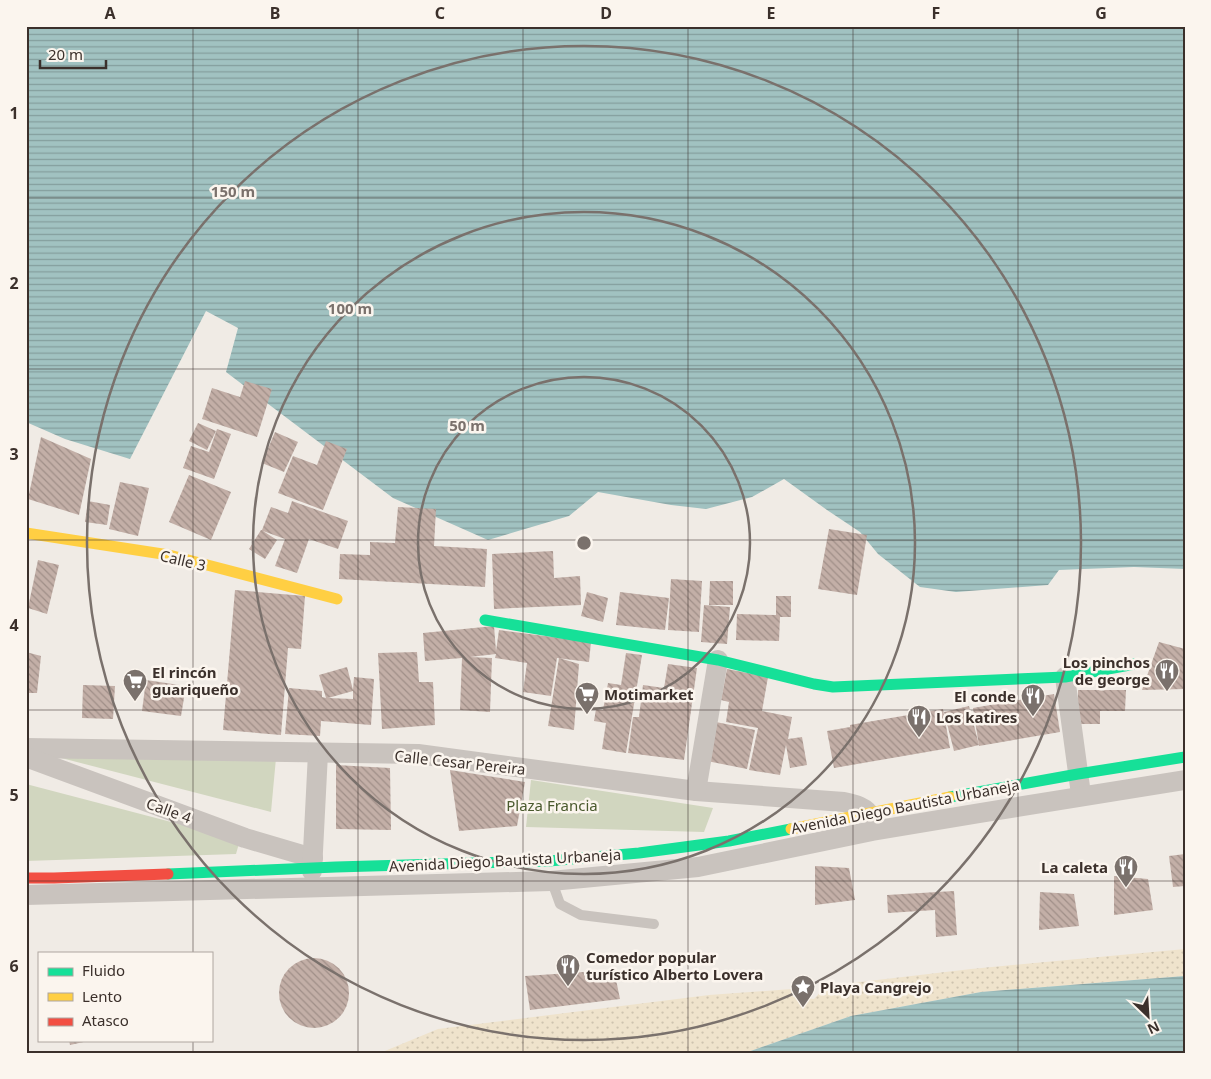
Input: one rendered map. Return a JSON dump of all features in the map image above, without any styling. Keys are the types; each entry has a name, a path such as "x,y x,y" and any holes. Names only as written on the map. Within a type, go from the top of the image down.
{"street":[{"name":"Calle 3","path":"26,533 169,555 337,599"},
{"path":"485,620 718,660 833,687 1065,677 1135,664"},
{"path":"696,791 718,660"},
{"path":"1065,677 1081,796"},
{"name":"Calle Cesar Pereira","path":"26,748 418,754 696,791 844,802 855,804 873,822"},
{"path":"312,871 318,753"},
{"name":"Avenida Diego Bautista Urbaneja","path":"26,895 312,871 551,881 698,867 873,822 974,792 1185,757"},
{"name":"Calle 4","path":"26,758 245,838 312,871"},
{"name":"Avenida Diego Bautista Urbaneja","path":"26,878 312,871 549,861 729,842 1081,796 1185,780"},
{"path":"227,872 248,861 252,855 251,845 245,838"}],"lane":[{"path":"549,861 551,881 560,904 581,915 654,924"}],"sand":[{"path":"1185,949 1185,976 981,992 851,1016 745,1053 380,1053 438,1029 709,995 792,989 793,997 814,999 826,986 971,969"}],"green space":[{"path":"38,752 276,758 271,812"},
{"name":"Plaza Francia","path":"531,780 713,808 704,832 526,827"},
{"path":"26,784 240,840 236,854 26,861"}],"water":[{"path":"26,26 1185,26 1185,569 1134,567 1059,570 1048,585 956,592 920,587 878,554 860,532 784,479 752,497 706,509 598,492 569,516 488,540 393,498 226,372 238,328 206,311 130,459 65,439 26,422"},
{"path":"1185,976 1185,1053 745,1053 851,1016 981,992"}],"building":[{"path":"245,381 272,389 257,437 202,419 212,388 240,397"},
{"path":"198,423 216,431 207,450 189,441"},
{"path":"217,429 231,434 214,479 183,468 191,446 209,452"},
{"path":"275,432 298,442 284,472 262,463"},
{"path":"41,437 91,459 79,515 28,499"},
{"path":"326,441 347,449 323,510 278,493 293,456 317,465"},
{"path":"189,475 231,492 211,540 169,522"},
{"path":"120,482 149,488 138,536 109,529"},
{"path":"88,501 110,505 107,525 85,522"},
{"path":"292,501 348,521 338,549 309,539 297,573 275,566 285,539 263,531 277,540 265,559 249,549 262,530 271,507 288,513"},
{"path":"398,507 436,509 434,546 487,549 485,587 339,579 340,554 370,555 370,542 395,543"},
{"path":"829,529 867,535 857,595 818,589"},
{"path":"553,551 554,578 580,576 581,605 494,609 492,554"},
{"path":"38,560 59,565 47,614 28,608"},
{"path":"671,579 702,581 699,632 668,630"},
{"path":"710,581 733,581 733,605 709,605"},
{"path":"235,590 305,596 301,649 288,648 281,735 223,730"},
{"path":"587,592 608,598 603,622 581,616"},
{"path":"620,592 669,598 665,630 616,625"},
{"path":"776,596 791,596 791,617 780,617 779,641 736,640 737,614 776,615"},
{"path":"704,605 730,607 727,644 701,642"},
{"path":"494,626 496,651 499,630 591,642 589,662 557,658 551,696 523,692 527,663 495,658 496,654 470,657 492,658 490,712 460,710 462,658 425,661 423,633"},
{"path":"1159,642 1185,649 1185,689 1142,690"},
{"path":"26,652 41,656 37,693 26,693"},
{"path":"417,652 419,682 433,682 435,725 382,729 378,653"},
{"path":"626,653 642,655 626,753 602,749 606,723 594,721 596,709 603,710 608,683 621,685"},
{"path":"559,658 579,664 574,730 548,726"},
{"path":"668,664 697,668 684,760 628,753 633,717 639,717 643,685 664,688"},
{"path":"347,667 353,690 354,677 374,679 371,725 321,721 320,736 285,734 289,688 322,691 322,697 326,698 319,675","holes":["353,691 353,699 328,698"]},
{"path":"727,669 768,677 762,711 792,717 788,739 802,737 807,765 790,768 786,745 780,775 749,770 758,728 726,722 729,702 721,700"},
{"path":"146,680 186,686 181,716 142,711"},
{"path":"83,685 115,686 113,719 82,718"},
{"path":"1078,690 1126,690 1125,711 1100,711 1100,724 1078,724"},
{"path":"1054,694 1060,732 979,746 973,708"},
{"path":"969,706 979,745 954,751 944,712"},
{"path":"943,709 950,748 834,768 827,731 850,727 850,725"},
{"path":"716,722 755,730 747,769 707,761"},
{"path":"336,765 390,768 391,830 336,829"},
{"path":"450,770 525,782 517,826 459,831"},
{"path":"1185,854 1185,886 1173,887 1169,856"},
{"path":"815,866 849,868 855,900 815,905"},
{"path":"1114,876 1148,879 1153,910 1114,915"},
{"path":"954,891 957,935 936,937 935,910 888,913 887,895"},
{"path":"1040,892 1074,894 1079,926 1039,930"},
{"path":"307,958 321,958 334,964 343,973 349,986 347,1006 339,1018 321,1028 307,1028 294,1022 285,1013 279,1000 279,986 285,973 294,964"},
{"path":"614,970 620,999 530,1010 525,976"},
{"path":"69,1042 84,1042 70,1045"}],"traffic: fast":[{"path":"485,620 718,660 833,687 1065,677 1135,664"},
{"path":"950,797 1185,757"},
{"path":"168,874 549,861 639,853 729,841 791,829"}],"traffic: slow":[{"path":"26,533 169,555 337,599"},
{"path":"791,829 950,797"}],"traffic: jam":[{"path":"26,878 168,874"}],"place":[{"name":"Los pinchos de george","path":"1167,692"},
{"name":"El rincón guariqueño","path":"135,702"},
{"name":"Motimarket","path":"587,715"},
{"name":"El conde","path":"1033,717"},
{"name":"Los katires","path":"919,738"},
{"name":"La caleta","path":"1126,888"},
{"name":"Comedor popular turístico Alberto Lovera","path":"568,987"},
{"name":"Playa Cangrejo","path":"803,1008"}]}
